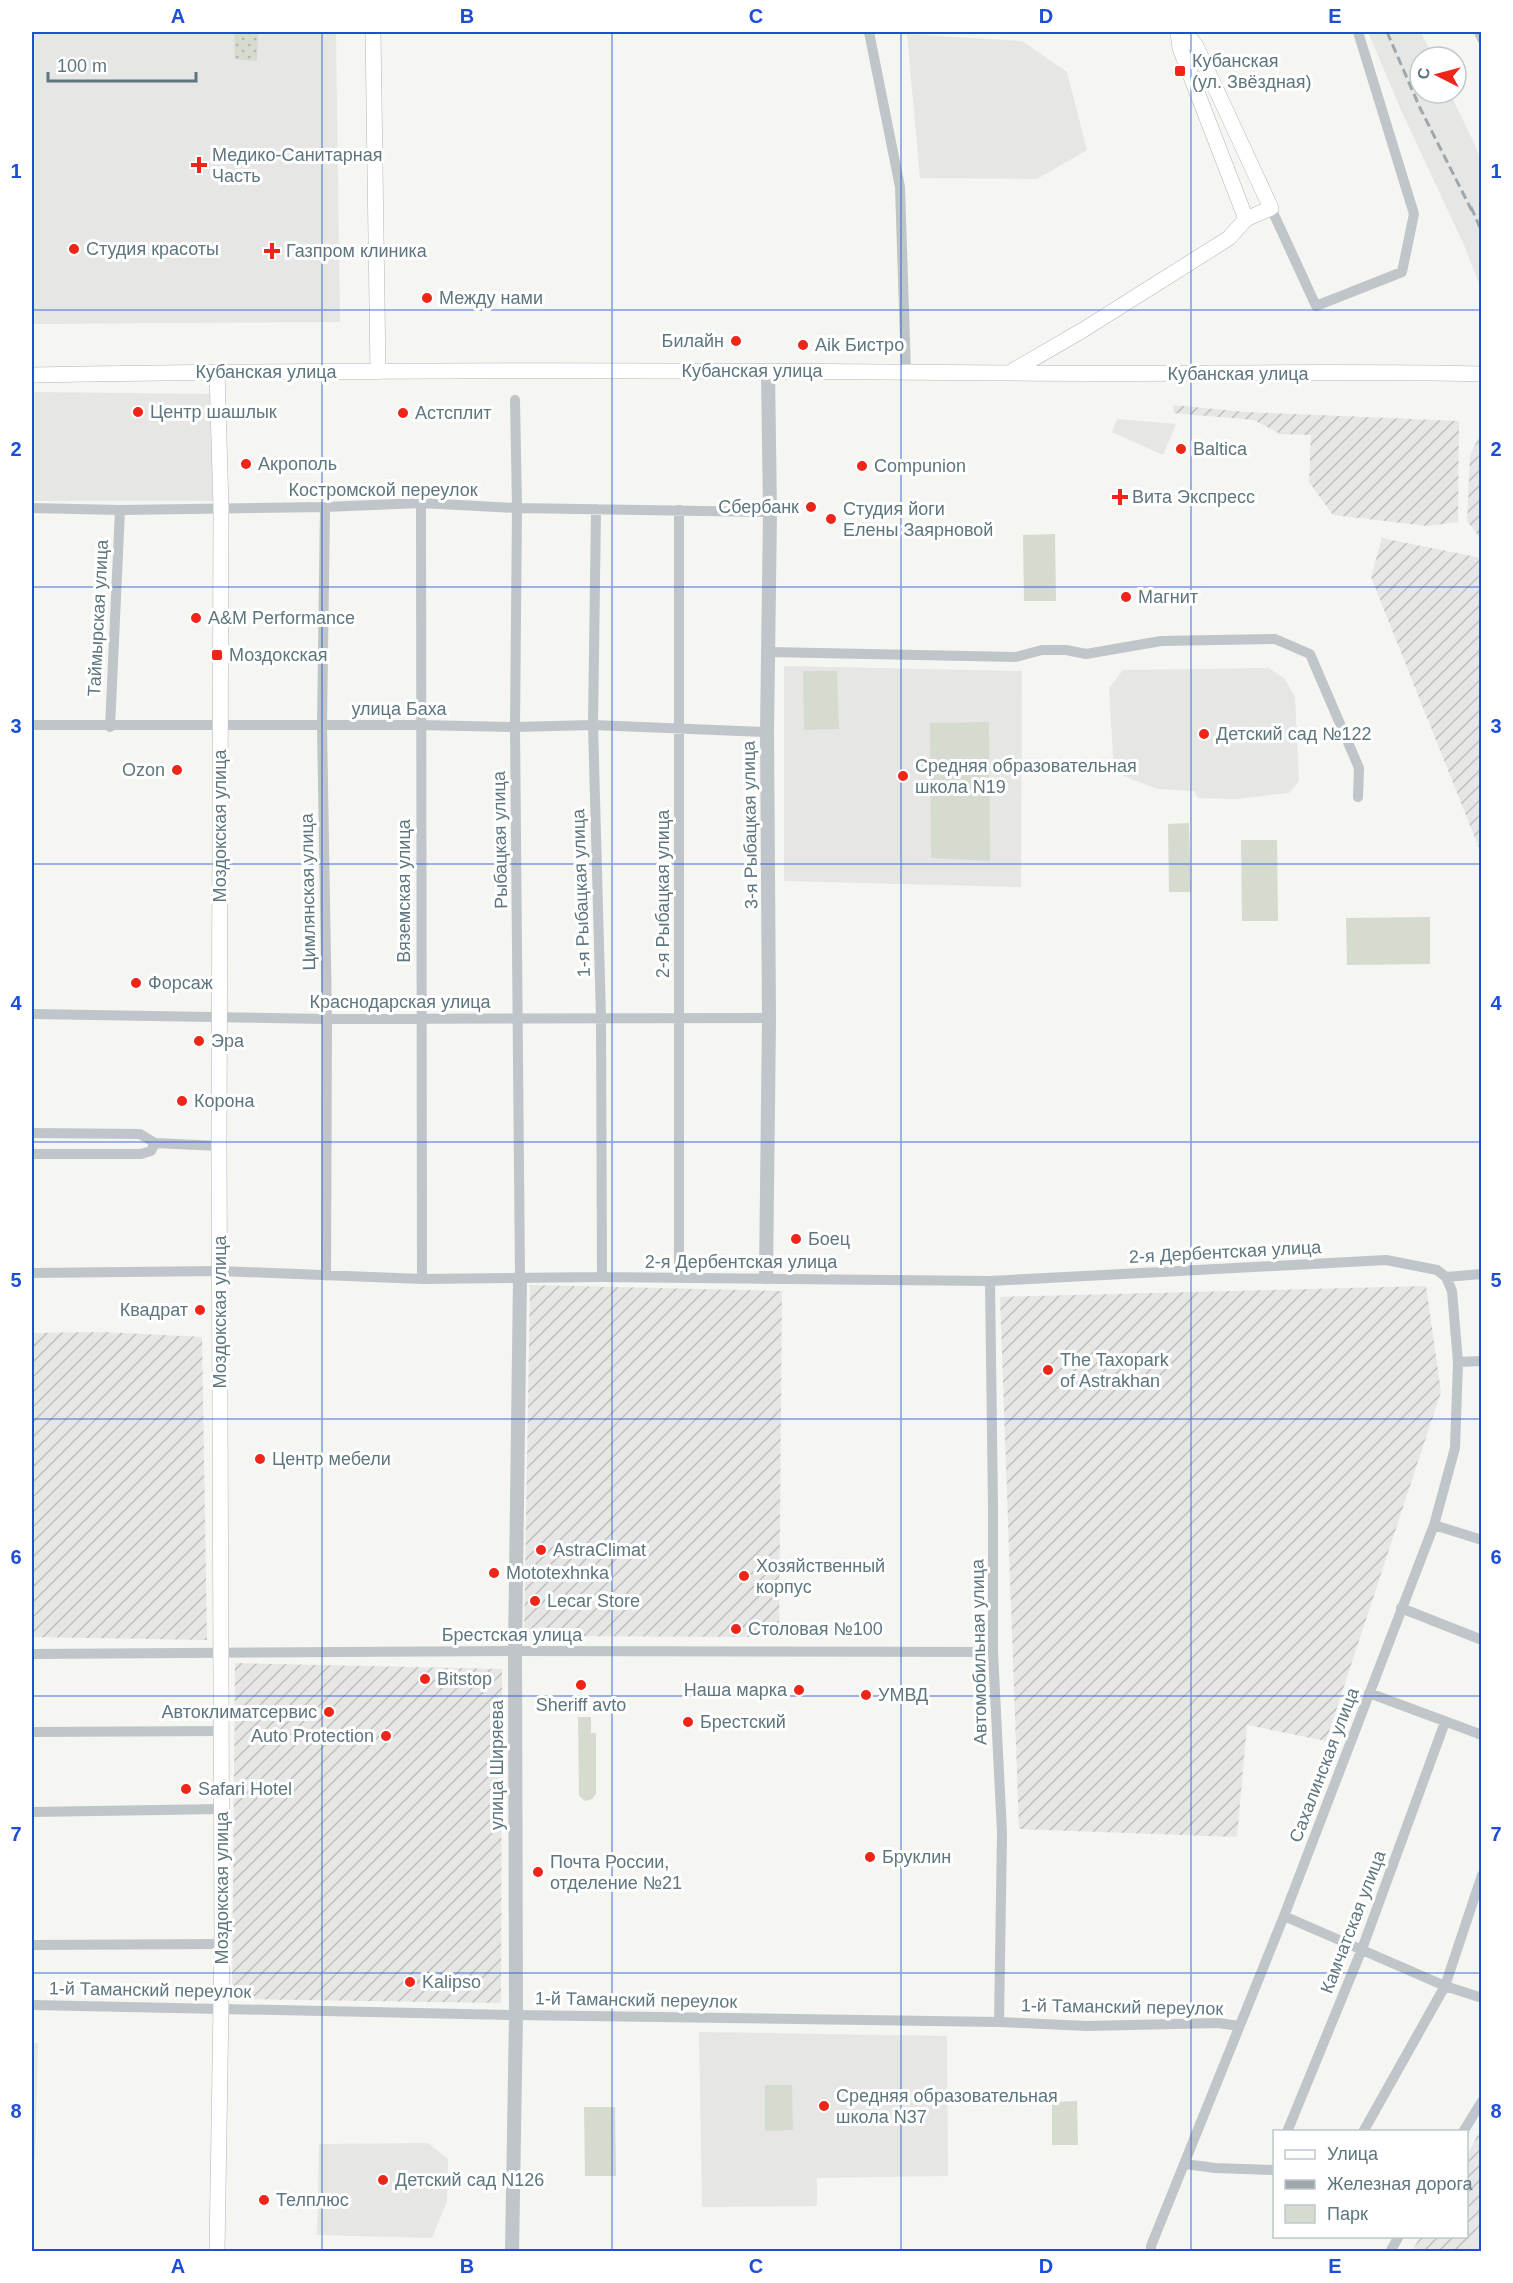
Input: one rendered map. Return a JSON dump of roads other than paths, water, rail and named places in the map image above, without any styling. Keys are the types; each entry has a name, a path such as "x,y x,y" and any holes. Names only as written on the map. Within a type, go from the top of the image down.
{"main road":[{"path":"373,32 378,372"},
{"path":"1178,32 1180,48 1246,219"},
{"path":"1009,374 1229,238 1246,219 1271,208 1196,46 1185,32"},
{"name":"Кубанская улица","path":"32,375 217,372 1477,374"},
{"name":"Моздокская улица","path":"217,372 221,508 219,1146 222,1944 217,2252"}],"street":[{"path":"869,32 900,187 906,372"},
{"path":"1271,208 1316,306 1402,272 1414,214 1358,32"},
{"path":"1479,32 1482,39"},
{"name":"3-я Рыбацкая улица","path":"766,1277 769,1018 768,372"},
{"name":"Рыбацкая улица","path":"515,400 517,508 515,728 520,1279"},
{"name":"Костромской переулок","path":"32,508 120,510 421,503 517,508 770,512"},
{"name":"Вяземская улица","path":"421,503 422,1279"},
{"name":"Цимлянская улица","path":"325,507 322,726 327,1019 326,1276"},
{"name":"1-я Рыбацкая улица","path":"596,509 593,725 601,1018 602,1277"},
{"name":"Таймырская улица","path":"110,727 120,510"},
{"name":"2-я Рыбацкая улица","path":"678,1278 679,510"},
{"path":"769,652 1016,657 1042,650 1066,650 1086,654 1161,642 1275,639 1310,654 1359,768 1358,797"},
{"name":"улица Баха","path":"32,725 220,727 420,725 515,728 593,725 767,732"},
{"name":"Краснодарская улица","path":"32,1014 327,1019 769,1018"},
{"path":"32,1133 140,1134 154,1143 219,1146"},
{"path":"32,1154 141,1154 151,1151 154,1143"},
{"name":"2-я Дербентская улица","path":"32,1273 220,1271 422,1279 766,1277 990,1281 1386,1260 1437,1270 1446,1277"},
{"path":"1446,1277 1482,1274"},
{"name":"Сахалинская улица","path":"1150,2252 1284,1916 1434,1525 1455,1448 1458,1362 1452,1291 1446,1277"},
{"name":"улица Ширяева","path":"512,2252 516,2015 515,1651 520,1279"},
{"name":"Автомобильная улица","path":"990,1281 993,1652 1002,1833 999,2022"},
{"path":"1458,1362 1482,1362"},
{"path":"1434,1525 1482,1540"},
{"path":"1401,1608 1482,1640"},
{"name":"Брестская улица","path":"32,1654 515,1651 993,1652"},
{"path":"1369,1694 1482,1735"},
{"name":"Камчатская улица","path":"1288,2130 1362,1949 1446,1722"},
{"path":"32,1732 221,1731"},
{"path":"32,1812 221,1809"},
{"path":"1364,2130 1445,1986 1482,1875"},
{"path":"1284,1916 1445,1986 1482,1998"},
{"path":"32,1945 222,1944"},
{"name":"1-й Таманский переулок","path":"32,2005 999,2022 1088,2026 1218,2023 1239,2026"},
{"path":"1465,2130 1482,2101"},
{"path":"1185,2164 1215,2168 1273,2167"},
{"path":"1390,2252 1398,2238"}],"railway":[{"path":"1387,32 1420,108 1474,215"},
{"path":"1471,207 1482,232"}],"place":[{"name":"Кубанская (ул. Звёздная)","path":"1180,71"},
{"name":"Медико-Санитарная Часть","path":"199,165"},
{"name":"Студия красоты","path":"74,249"},
{"name":"Газпром клиника","path":"272,251"},
{"name":"Между нами","path":"427,298"},
{"name":"Билайн","path":"736,341"},
{"name":"Aik Бистро","path":"803,345"},
{"name":"Центр шашлык","path":"138,412"},
{"name":"Астсплит","path":"403,413"},
{"name":"Baltica","path":"1181,449"},
{"name":"Акрополь","path":"246,464"},
{"name":"Compunion","path":"862,466"},
{"name":"Вита Экспресс","path":"1120,497"},
{"name":"Сбербанк","path":"811,507"},
{"name":"Студия йоги Елены Заярновой","path":"831,519"},
{"name":"Магнит","path":"1126,597"},
{"name":"A&M Performance","path":"196,618"},
{"name":"Моздокская","path":"217,655"},
{"name":"Детский сад №122","path":"1204,734"},
{"name":"Ozon","path":"177,770"},
{"name":"Средняя образовательная школа N19","path":"903,776"},
{"name":"Форсаж","path":"136,983"},
{"name":"Эра","path":"199,1041"},
{"name":"Корона","path":"182,1101"},
{"name":"Боец","path":"796,1239"},
{"name":"Квадрат","path":"200,1310"},
{"name":"The Taxopark of Astrakhan","path":"1048,1370"},
{"name":"Центр мебели","path":"260,1459"},
{"name":"AstraClimat","path":"541,1550"},
{"name":"Mototexhnka","path":"494,1573"},
{"name":"Хозяйственный корпус","path":"744,1576"},
{"name":"Lecar Store","path":"535,1601"},
{"name":"Столовая №100","path":"736,1629"},
{"name":"Bitstop","path":"425,1679"},
{"name":"Sheriff avto","path":"581,1685"},
{"name":"Наша марка","path":"799,1690"},
{"name":"УМВД","path":"866,1695"},
{"name":"Автоклиматсервис","path":"329,1712"},
{"name":"Брестский","path":"688,1722"},
{"name":"Auto Protection","path":"386,1736"},
{"name":"Safari Hotel","path":"186,1789"},
{"name":"Бруклин","path":"870,1857"},
{"name":"Почта России, отделение №21","path":"538,1872"},
{"name":"Kalipso","path":"410,1982"},
{"name":"Средняя образовательная школа N37","path":"824,2106"},
{"name":"Детский сад N126","path":"383,2180"},
{"name":"Телплюс","path":"264,2200"}]}
